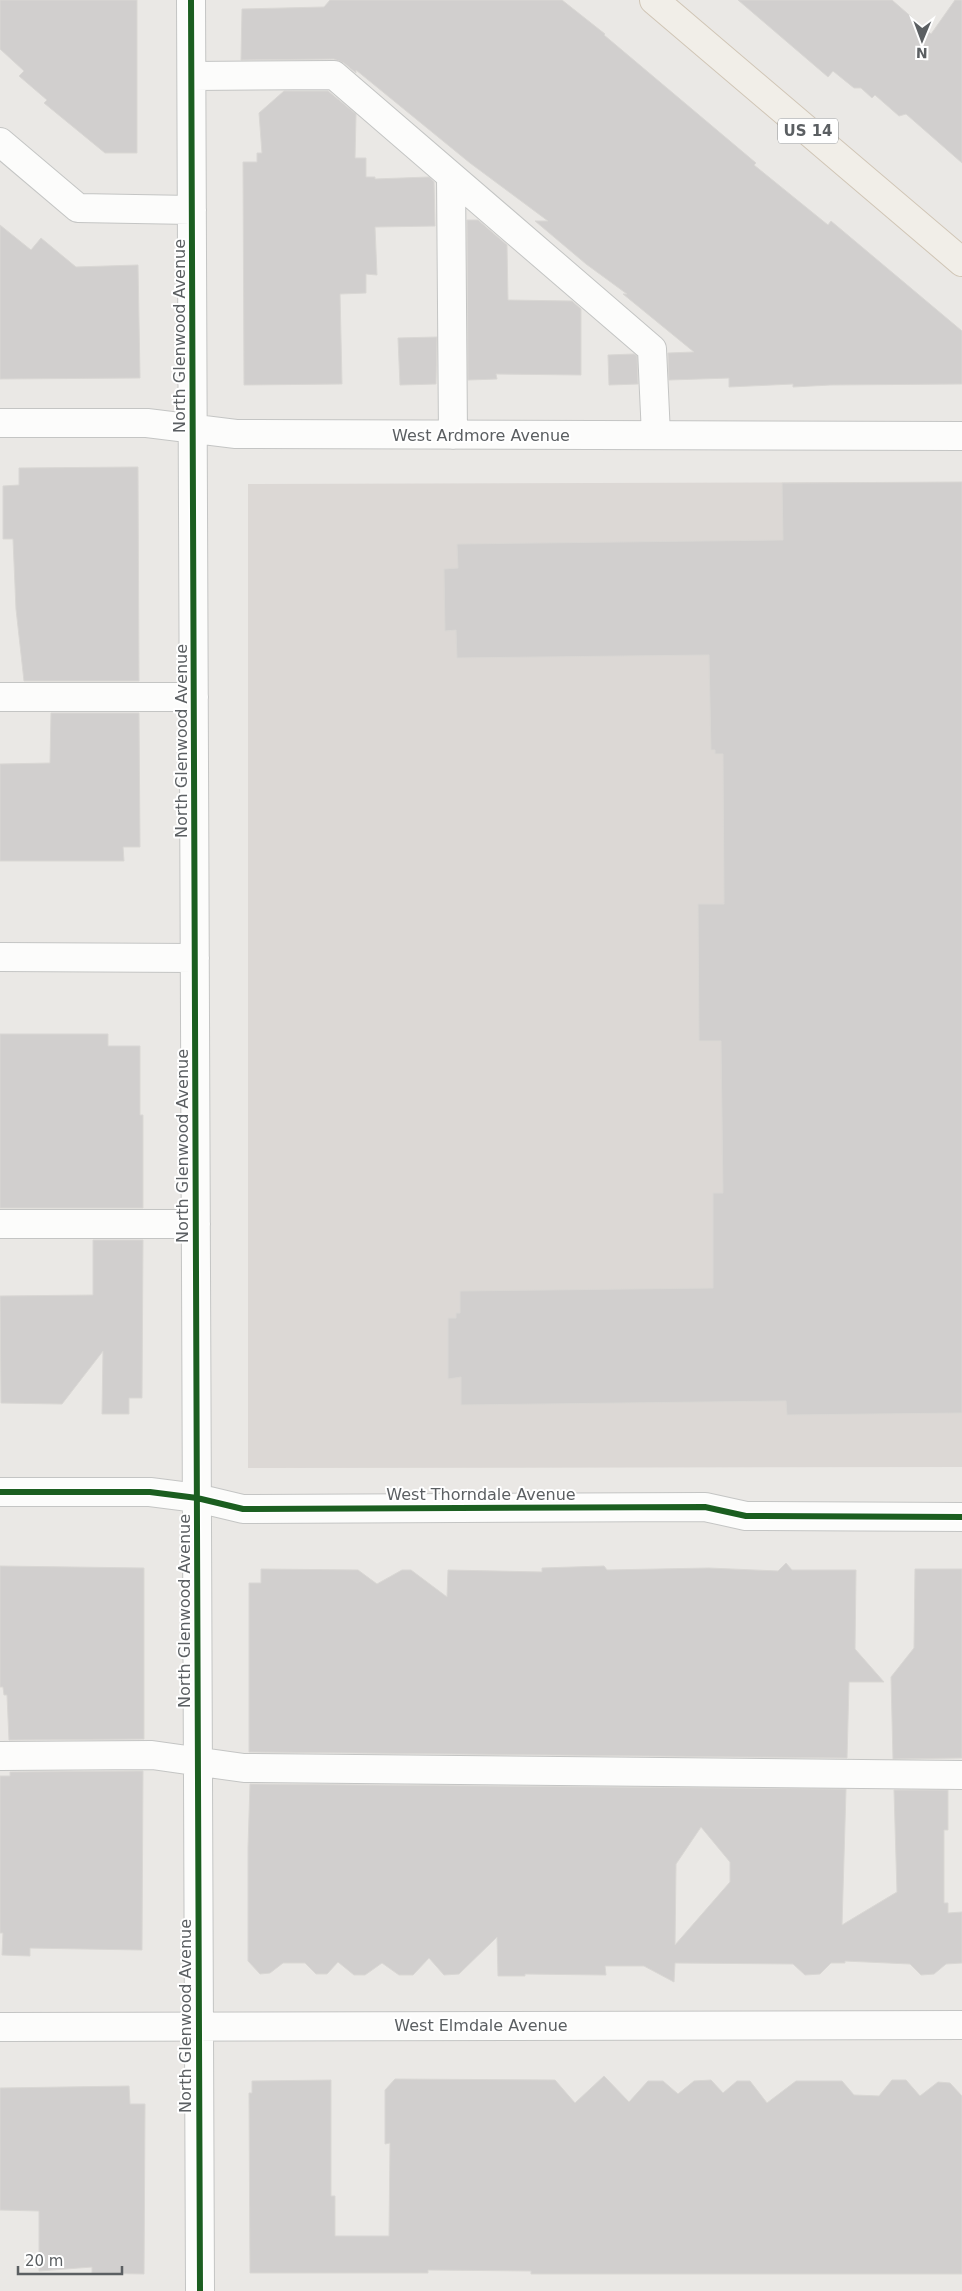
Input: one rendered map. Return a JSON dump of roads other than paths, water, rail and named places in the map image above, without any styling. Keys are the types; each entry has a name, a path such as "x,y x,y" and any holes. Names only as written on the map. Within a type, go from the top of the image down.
{"main road":[{"name":"US 14","path":"654,0 962,262"}],"street":[{"name":"North Glenwood Avenue","path":"192,0 200,2291"},
{"path":"192,76 334,75 652,348 656,435"},
{"path":"0,142 78,208 192,210"},
{"path":"451,176 453,435"},
{"name":"West Ardmore Avenue","path":"0,423 146,423 193,427 236,434 962,436"},
{"path":"0,697 194,698"},
{"path":"0,957 195,958"},
{"path":"0,1224 196,1224"},
{"name":"West Thorndale Avenue","path":"0,1492 150,1492 197,1498 242,1509 705,1507 746,1516 962,1517"},
{"path":"0,1756 152,1755 244,1768 962,1775"},
{"name":"West Elmdale Avenue","path":"0,2027 962,2025"}]}
